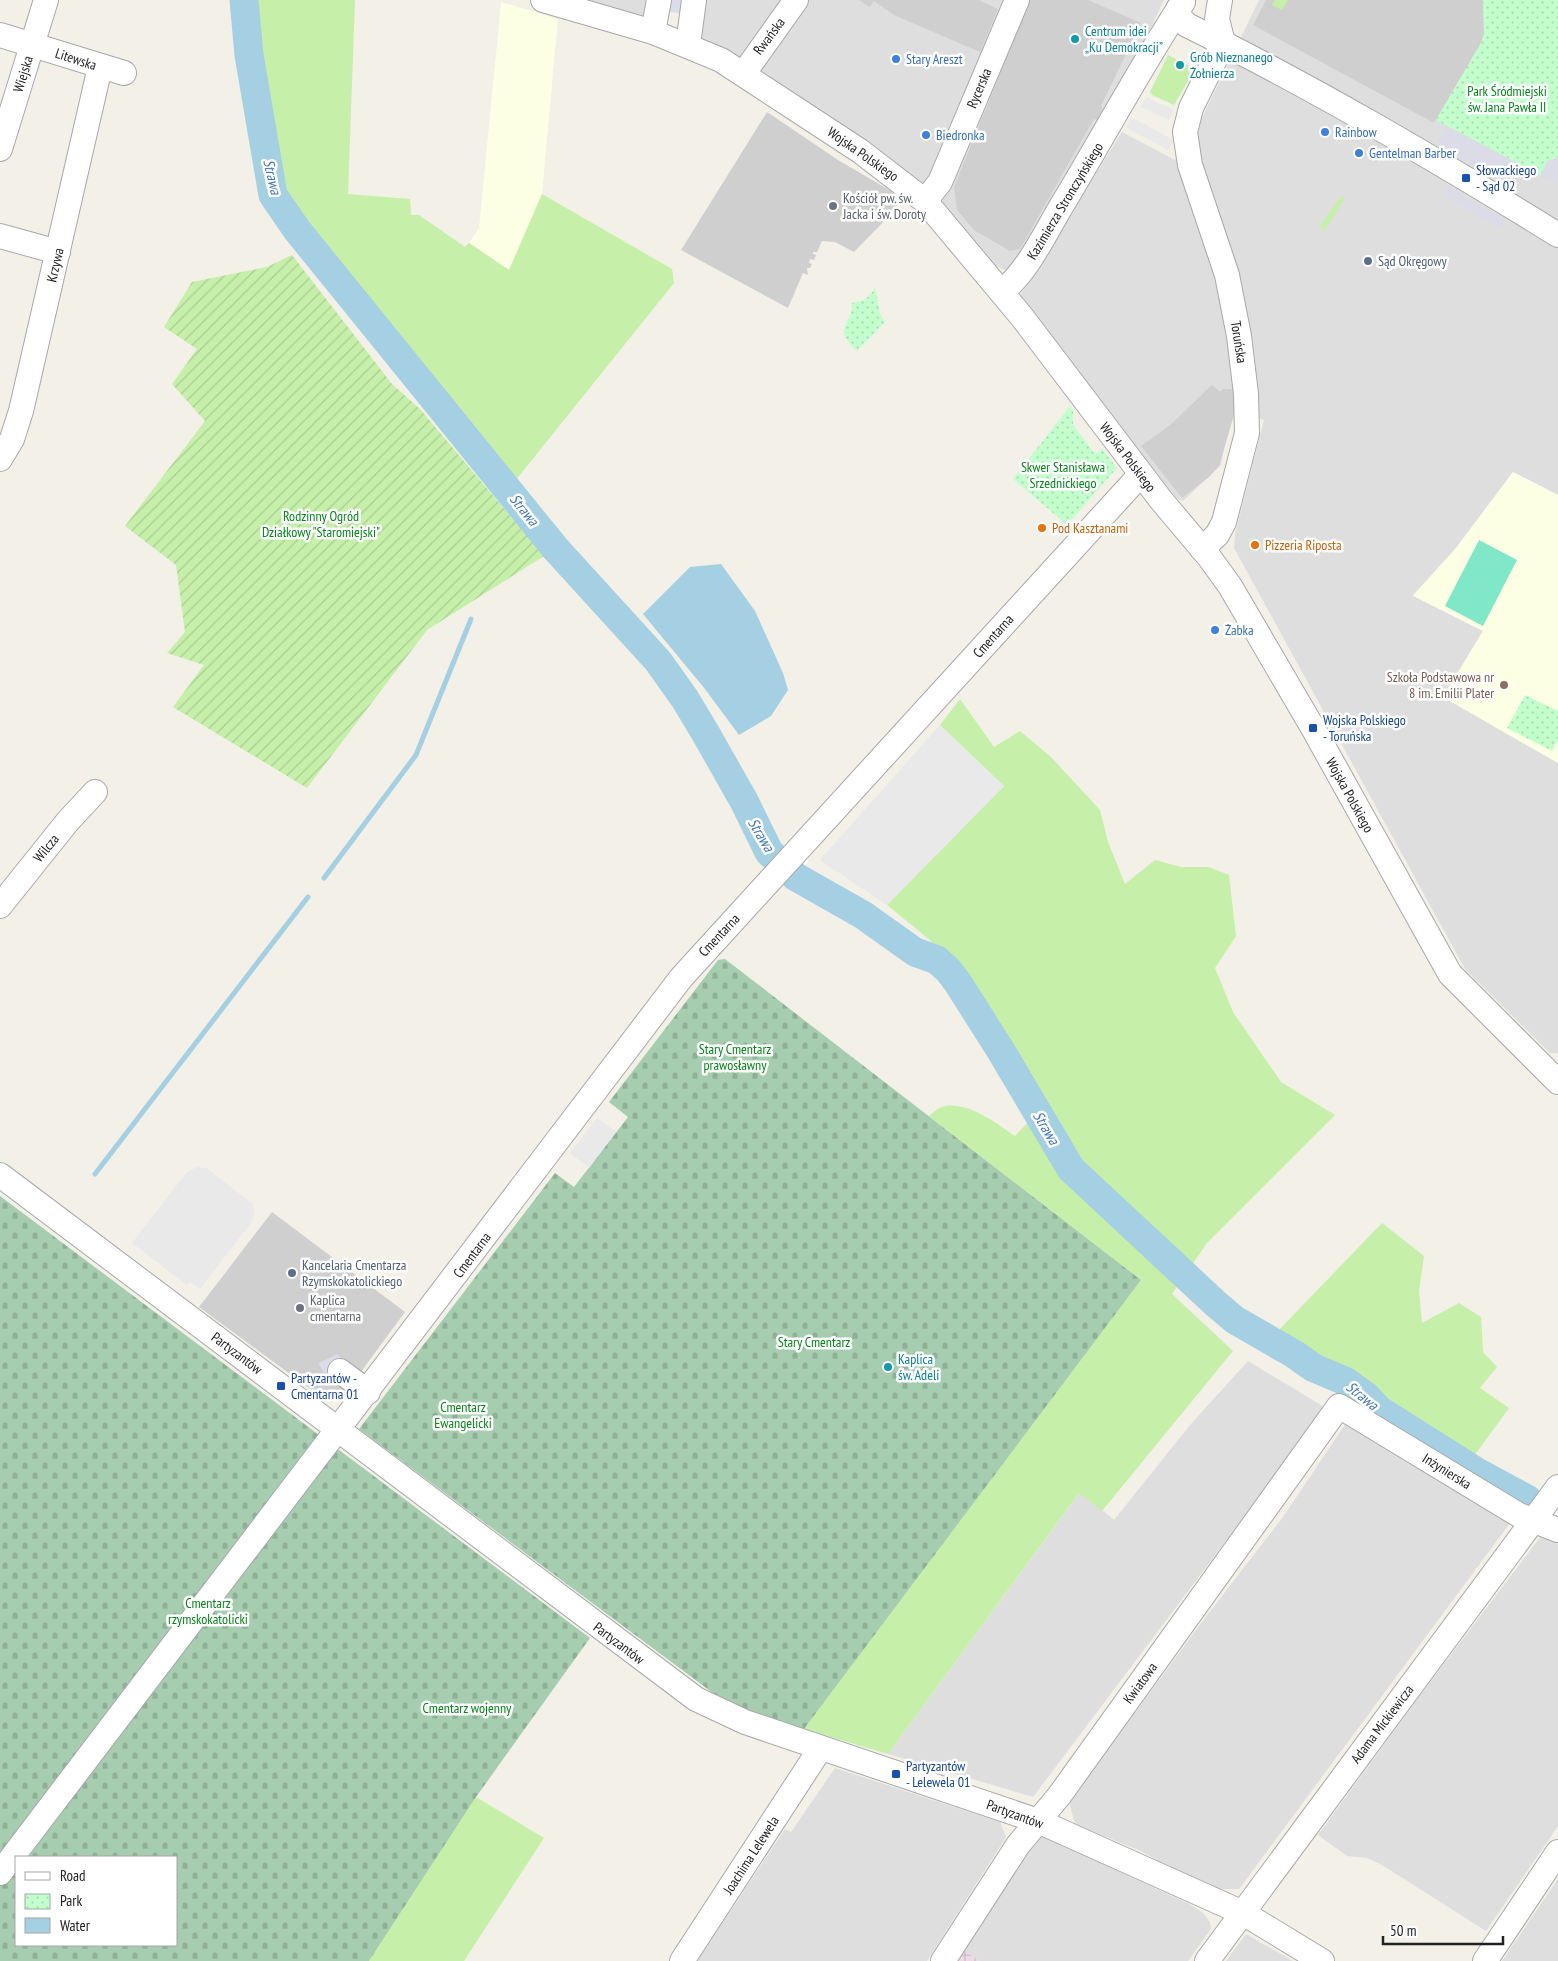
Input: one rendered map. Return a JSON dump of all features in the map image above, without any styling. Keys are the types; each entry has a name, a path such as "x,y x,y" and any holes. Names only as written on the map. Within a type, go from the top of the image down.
{"street":[{"name":"Wiejska","path":"0,149 46,0"},
{"name":"Wojska Polskiego","path":"543,0 653,32 688,45 744,73 860,151 925,201 1002,292 1181,526 1202,549 1244,606 1450,974 1557,1078"},
{"path":"653,32 660,0"},
{"path":"688,45 694,0"},
{"name":"Rwańska","path":"744,73 796,0"},
{"name":"Rycerska","path":"925,201 940,182 1017,0"},
{"path":"1201,0 1218,10 1223,43"},
{"path":"1181,5 1179,17 1183,22 1262,62 1455,171 1558,235"},
{"name":"Kazimierza Stronczyńskiego","path":"1002,292 1019,276 1123,105 1151,50 1181,5"},
{"name":"Litewska","path":"0,35 124,74"},
{"name":"Toruńska","path":"1202,549 1217,535 1224,522 1247,433 1246,394 1239,336 1227,275 1190,164 1185,132 1191,108 1223,43"},
{"name":"Krzywa","path":"2,450 21,411 100,67"},
{"path":"0,236 58,252"},
{"name":"Cmentarna","path":"0,1873 368,1392 669,994 797,850 1141,474"},
{"name":"Wilcza","path":"0,906 64,826 95,792"},
{"name":"Partyzantów","path":"0,1175 696,1699 745,1722 820,1749 1038,1821 1243,1913 1322,1961"},
{"path":"340,1371 368,1392"},
{"name":"Inżynierska","path":"1339,1406 1519,1515 1544,1505 1558,1530"},
{"name":"Kwiatowa","path":"943,1961 1018,1845 1067,1785 1339,1406"},
{"name":"Adama Mickiewicza","path":"1207,1961 1544,1505"},
{"name":"Joachima Lelewela","path":"682,1961 820,1749"},
{"path":"1485,1961 1558,1852"}],"shaded area":[{"path":"580,0 653,0 645,21"},
{"path":"651,0 702,0 699,16 650,9"},
{"path":"700,0 1164,0 1120,94 1016,269 1007,271 996,266 944,210 702,40 700,35"},
{"path":"859,0 979,0 998,9 980,52 894,15 874,1 869,7"},
{"path":"1026,0 1088,0 1141,23 1101,106 1103,108 1097,120 1094,119 1020,249 1010,251 974,230 957,210 954,187 1004,64"},
{"path":"1259,0 1558,0 1558,495 1513,472 1456,548 1413,595 1483,631 1443,697 1558,763 1558,1053 1550,1053 1465,969 1234,548 1235,534 1264,420 1231,407 1221,465 1183,501 1177,499 1019,297 1122,132 1175,160 1200,122"},
{"path":"1266,0 1483,0 1484,34 1481,43 1434,123 1253,25"},
{"path":"501,2 558,19 542,194 509,270 469,243 479,228"},
{"path":"1146,97 1174,110 1169,120 1141,107"},
{"path":"767,112 838,160 891,191 900,201 890,215 854,252 835,242 822,241 817,252 813,252 816,255 814,260 810,259 809,263 812,264 810,268 807,268 808,275 803,273 788,308 681,250"},
{"path":"1131,117 1174,140 1168,150 1126,127"},
{"path":"1447,127 1515,163 1504,182 1438,143"},
{"path":"1558,157 1558,184 1541,176 1547,161"},
{"path":"1447,186 1505,220 1500,229 1443,195"},
{"path":"1212,385 1220,392 1223,389 1234,389 1234,415 1219,466 1209,477 1182,498 1141,446 1169,426"},
{"path":"1513,472 1558,495 1558,763 1443,697 1483,631 1413,596 1456,548"},
{"path":"940,725 1004,786 887,905 820,860"},
{"path":"597,1118 616,1132 589,1168 570,1153"},
{"path":"197,1167 206,1168 253,1204 254,1213 253,1220 200,1289 190,1282 187,1285 132,1243 187,1172"},
{"path":"272,1212 405,1312 346,1392 320,1396 199,1307"},
{"path":"338,1354 345,1364 348,1389 327,1377 318,1363"},
{"path":"1248,1361 1326,1408 1033,1797 888,1754 1080,1492 1114,1520 1190,1425"},
{"path":"1346,1423 1510,1523 1239,1889 1208,1889 1141,1851 1075,1824 1069,1802 1205,1618 1283,1517"},
{"path":"1542,1535 1558,1541 1558,1826 1486,1931 1382,1865 1367,1858 1347,1856 1318,1835 1418,1698"},
{"path":"835,1768 1000,1822 1006,1837 927,1961 697,1961 785,1829 791,1832"},
{"path":"1037,1837 1045,1837 1191,1905 1203,1913 1210,1922 1211,1929 1188,1961 980,1961 964,1951"},
{"path":"1558,1879 1558,1961 1502,1961 1541,1904"},
{"path":"1246,1934 1293,1961 1226,1961"},
{"path":"964,1951 980,1961 958,1961"}],"green space":[{"path":"247,0 355,0 348,194 410,199 411,215 419,215 465,247 469,243 509,270 542,194 672,269 674,283 511,486 393,346 287,208 255,67"},
{"path":"1275,0 1288,0 1282,10 1272,5"},
{"name":"Park Śródmiejski św. Jana Pawła II","path":"1483,0 1558,0 1558,184 1436,120 1481,43 1484,34"},
{"path":"1168,55 1178,60 1175,67 1183,71 1186,64 1195,69 1174,105 1152,95 1150,92"},
{"path":"1341,196 1345,198 1325,230 1319,227"},
{"name":"Rodzinny Ogród Działkowy \"Staromiejski\"","path":"292,255 392,384 420,409 544,556 427,630 307,788 173,707 204,665 167,653 185,632 176,565 125,526 205,421 172,384 197,349 164,327 192,282 267,267"},
{"path":"875,286 880,314 885,322 857,351 845,336 845,327 852,303 866,298 872,293"},
{"name":"Skwer Stanisława Srzednickiego","path":"1070,406 1073,411 1073,425 1095,454 1102,449 1117,468 1067,525 1013,479"},
{"path":"1479,540 1517,560 1483,626 1445,606"},
{"path":"1525,695 1558,711 1558,740 1552,751 1507,728"},
{"path":"960,699 994,747 1020,731 1051,757 1100,810 1108,842 1125,884 1155,860 1181,867 1209,867 1229,875 1236,936 1215,968 1233,1012 1281,1082 1335,1115 1207,1243 1172,1294 1233,1351 1102,1511 1079,1493 888,1754 804,1729 1141,1280 929,1116 942,1107 951,1105 961,1106 990,1119 1015,1136 1047,1102 994,1017 930,940 887,905 1004,786 940,725"},
{"name":"Stary Cmentarz","path":"725,959 1141,1280 804,1729 735,1706 717,1696 359,1429 555,1173 574,1187 628,1117 609,1102 718,960"},
{"name":"Cmentarz rzymskokatolicki","path":"0,1196 590,1638 476,1797 369,1961 0,1961"},
{"path":"1382,1223 1424,1256 1419,1291 1422,1323 1459,1303 1481,1317 1483,1352 1497,1367 1480,1388 1509,1408 1474,1456 1277,1332"},
{"path":"476,1797 544,1838 464,1961 369,1961"}],"water":[{"path":"721,564 755,611 783,673 788,690 771,716 739,735 705,689 643,614 690,567"}],"pier":[{"path":"787,842 809,861 787,886 774,876 765,865"},
{"path":"1531,1494 1558,1506 1558,1517 1556,1520 1523,1505"}],"waterway":[{"name":"Strawa","path":"244,0 249,55 273,195 297,230 555,548 658,661 685,699 706,734 744,801 769,852 796,877 863,915 915,952 937,960 948,970 1001,1051 1071,1169 1216,1304 1235,1320 1294,1354 1314,1368 1345,1381 1366,1396 1379,1410 1477,1472 1527,1499"},
{"path":"324,878 416,755 471,619"},
{"path":"95,1174 308,897"}],"place":[{"name":"Centrum idei „Ku Demokracji”","path":"1075,39"},
{"name":"Stary Areszt","path":"896,59"},
{"name":"Grób Nieznanego Żołnierza","path":"1180,65"},
{"name":"Rainbow","path":"1325,132"},
{"name":"Biedronka","path":"926,135"},
{"name":"Gentelman Barber","path":"1359,153"},
{"name":"Słowackiego - Sąd 02","path":"1466,178"},
{"name":"Kościół pw. św. Jacka i św. Doroty","path":"833,206"},
{"name":"Sąd Okręgowy","path":"1368,261"},
{"name":"Pod Kasztanami","path":"1042,528"},
{"name":"Pizzeria Riposta","path":"1255,545"},
{"name":"Żabka","path":"1215,630"},
{"name":"Szkoła Podstawowa nr 8 im. Emilii Plater","path":"1504,685"},
{"name":"Wojska Polskiego - Toruńska","path":"1313,728"},
{"name":"Kancelaria Cmentarza Rzymskokatolickiego","path":"292,1273"},
{"name":"Kaplica cmentarna","path":"300,1308"},
{"name":"Kaplica św. Adeli","path":"888,1367"},
{"name":"Partyzantów - Cmentarna 01","path":"281,1386"},
{"name":"Partyzantów - Lelewela 01","path":"896,1774"}],"park label":[{"name":"Stary Cmentarz prawosławny","path":"735,1058"},
{"name":"Cmentarz Ewangelicki","path":"463,1415"},
{"name":"Cmentarz wojenny","path":"467,1708"}]}
